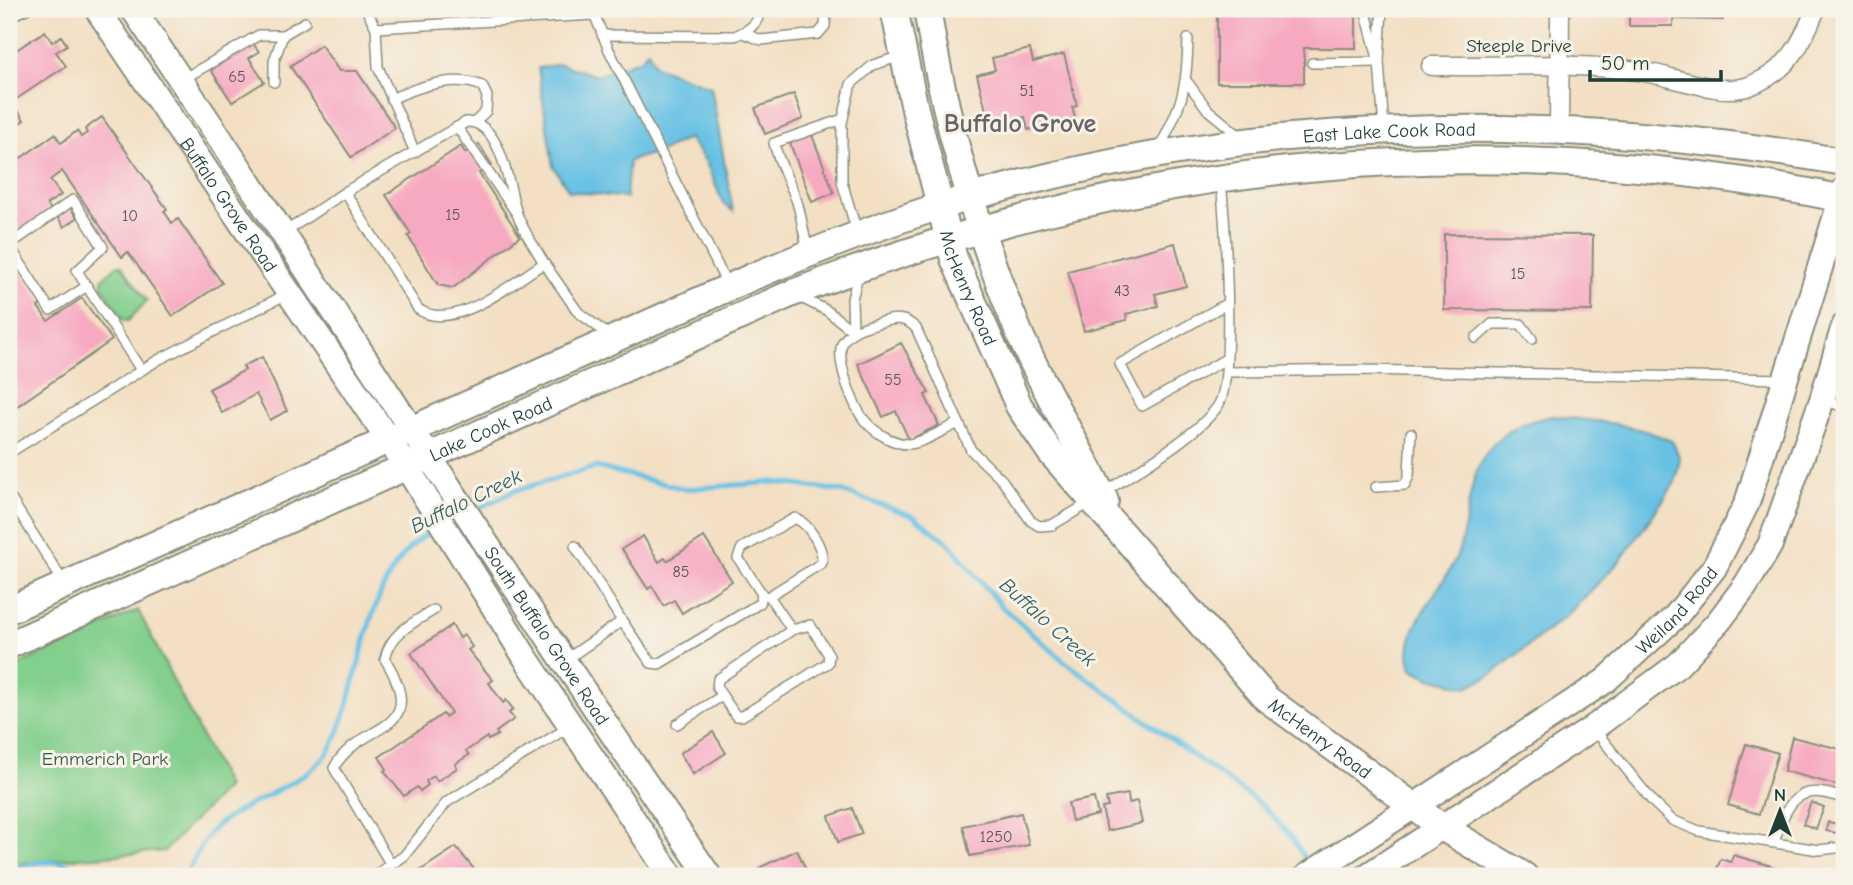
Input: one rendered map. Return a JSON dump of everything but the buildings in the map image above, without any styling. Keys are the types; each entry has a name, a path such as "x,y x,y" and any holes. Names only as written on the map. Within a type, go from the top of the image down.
{"main road":[{"name":"Buffalo Grove Road","path":"97,9 361,401"},
{"name":"Buffalo Grove Road","path":"133,9 285,232 389,391"},
{"name":"McHenry Road","path":"894,9 954,259 1019,405 1051,453 1097,498"},
{"name":"McHenry Road","path":"927,9 939,84 979,229 1021,337 1097,498 1119,531 1267,699 1442,827 1524,876"},
{"name":"East Lake Cook Road","path":"940,206 1156,154 1245,141 1384,130 1559,128 1672,139 1844,162"},
{"name":"East Lake Cook Road","path":"979,229 1120,194 1220,176 1431,159 1561,160 1843,195"},
{"name":"Weiland Road","path":"1307,876 1412,806 1532,732 1605,681 1676,616 1714,568 1747,503 1783,379 1843,195"},
{"name":"Lake Cook Road","path":"9,610 729,288 857,234 940,206"},
{"name":"Lake Cook Road","path":"9,645 790,294 860,267 979,229"},
{"path":"258,249 285,232"},
{"name":"Weiland Road","path":"1367,876 1593,728 1678,665 1719,621 1770,545 1833,404 1844,326"},
{"name":"South Buffalo Grove Road","path":"389,391 413,430 417,461 433,510 570,726 671,876"},
{"name":"South Buffalo Grove Road","path":"361,401 388,440 417,461 458,502 562,662 709,876"},
{"path":"65,584 79,614"}],"street":[{"path":"1559,128 1560,9"},
{"name":"Steeple Drive","path":"1431,66 1591,66 1644,72 1721,90 1746,88 1776,72 1798,49 1816,9"}],"lane":[{"path":"9,17 26,9"},
{"path":"366,9 376,28 378,67 415,152"},
{"path":"602,35 735,36 758,21 760,9"},
{"path":"743,33 761,40 817,34 825,26 826,9"},
{"path":"1365,9 1379,62"},
{"path":"1382,9 1379,62 1384,130"},
{"path":"376,28 593,12 609,50 729,288"},
{"path":"181,80 259,35 283,35 305,22"},
{"path":"274,82 274,61 283,35"},
{"path":"1156,154 1177,113 1188,83 1188,39"},
{"path":"857,234 842,182 843,119 851,84 873,65 903,55"},
{"path":"1312,63 1379,62"},
{"path":"285,232 345,192 457,127 476,121 486,111 487,96 482,86 469,80 413,89 391,99"},
{"path":"1188,83 1209,110 1245,141"},
{"path":"809,254 800,226 798,204 778,160 774,143 843,119"},
{"path":"476,121 485,127 495,144 513,188 518,215"},
{"path":"457,127 518,215 544,262 578,312 614,339"},
{"path":"959,423 911,444 885,437 864,420 839,363 843,342 853,331 894,319 909,322 916,328 959,423 971,450 1002,480 1031,521 1039,526 1052,524 1097,498 1198,427 1219,404 1227,372 1225,219 1220,176"},
{"path":"345,192 418,309 428,316 441,317 477,305 544,262"},
{"path":"87,286 50,310 9,245 73,200 103,247 77,271 87,286 141,370"},
{"path":"853,331 852,299 860,267"},
{"path":"9,453 141,370 289,293"},
{"path":"790,294 826,310 853,331"},
{"path":"1226,304 1120,364 1142,406 1226,359"},
{"path":"1476,338 1492,324 1521,324 1532,338"},
{"path":"1227,372 1362,370 1783,379"},
{"path":"1376,487 1405,485 1409,475 1410,433"},
{"path":"9,496 65,584"},
{"path":"575,546 651,663 659,664 760,603 822,562 823,554 804,522 795,518 742,548 738,558 762,594 760,603"},
{"path":"769,596 792,630"},
{"path":"391,865 334,768 341,755 387,725 400,708 401,686 385,659 388,644 406,627 434,610"},
{"path":"562,662 622,621"},
{"path":"810,625 829,655 828,663 742,716 736,716 717,688 718,680 792,630 810,625"},
{"path":"677,724 722,696"},
{"path":"374,876 404,856 447,802 470,785 570,726"},
{"path":"1593,728 1653,802 1672,820 1699,831 1819,850 1844,847"},
{"path":"1774,842 1783,812 1795,797 1813,792 1844,799"}],"green space":[{"path":"121,265 147,301 128,321 124,321 102,286 102,279"},
{"name":"Emmerich Park","path":"138,610 227,787 164,851 9,864 9,669"}],"water":[{"path":"648,50 655,66 711,87 733,211 723,203 706,162 688,138 664,150 629,161 626,198 569,191 553,166 538,68 560,64 597,76 641,59"},
{"path":"1552,416 1629,427 1673,442 1680,459 1675,482 1620,561 1566,616 1491,675 1467,687 1430,678 1411,668 1411,638 1416,624 1456,558 1475,475 1481,462 1495,443 1509,431"}],"waterway":[{"name":"Buffalo Creek","path":"473,511 514,491 596,467 685,489 774,482 841,491 913,516 948,542 1002,607 1064,661 1264,807 1291,837 1309,865"},
{"name":"Buffalo Creek","path":"173,876 186,874 214,828 227,818 295,781 323,759 332,746 343,719 380,596 394,568 412,546 436,529"},
{"name":"Buffalo Creek","path":"9,871 34,863 54,862 99,876"}],"district":[{"name":"Buffalo Grove","path":"1020,123"}]}
